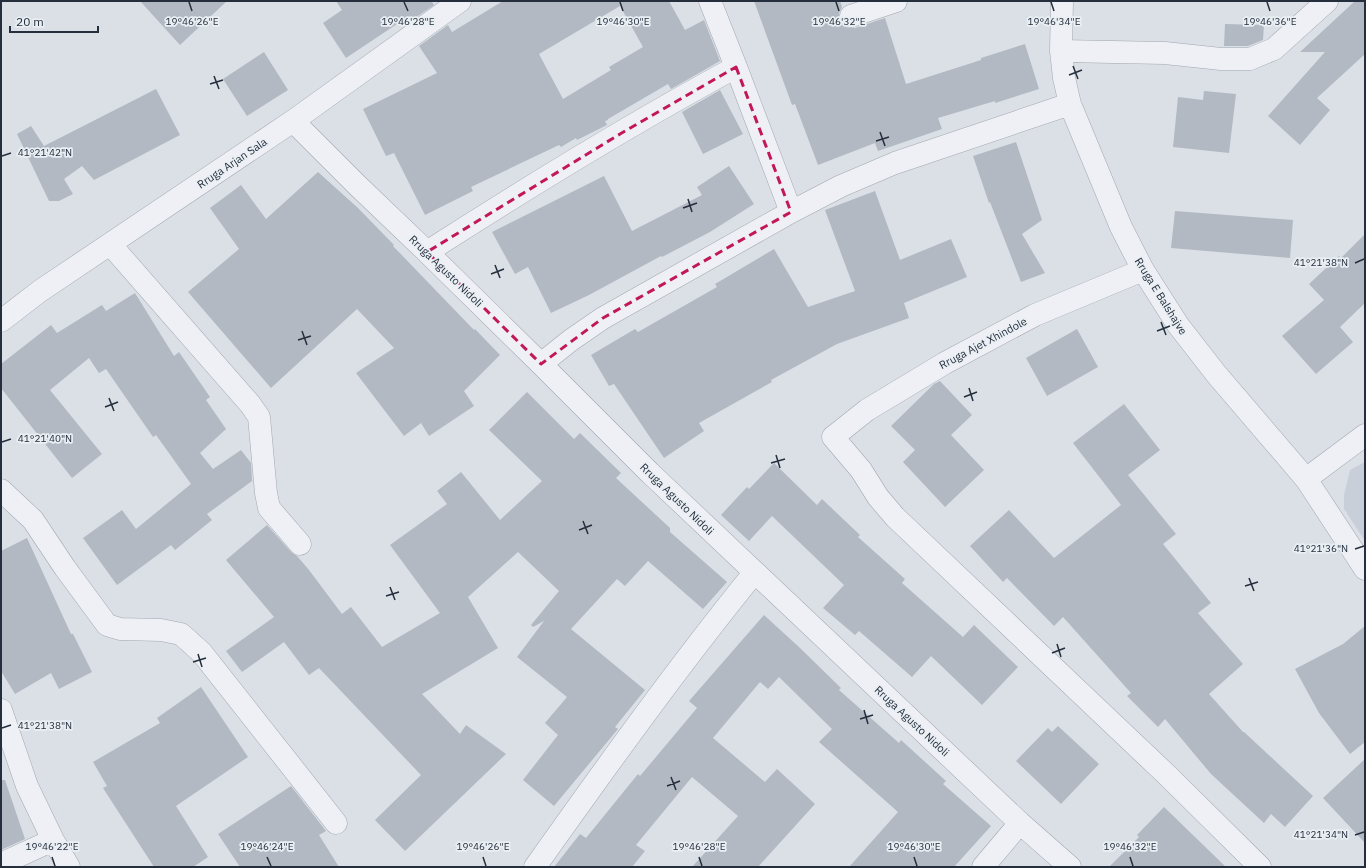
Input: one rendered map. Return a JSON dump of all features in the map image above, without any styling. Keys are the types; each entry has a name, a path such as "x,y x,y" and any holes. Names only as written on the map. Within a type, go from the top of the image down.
{"street":[{"name":"Rruga Arjan Sala","path":"1,321 40,291 293,121 460,1"},
{"path":"710,1 791,212"},
{"path":"851,16 896,1"},
{"name":"Rruga E Balshajve","path":"1062,1 1061,51 1064,78 1070,104 1121,226 1143,270 1178,325 1306,479 1365,568"},
{"path":"1061,51 1166,54 1222,59 1250,59 1274,49 1327,1"},
{"path":"427,252 497,207 736,67"},
{"path":"541,364 570,340 604,318 791,212 841,186 895,163 1070,104"},
{"name":"Rruga Agusto Nidoli","path":"293,121 356,185 427,252 650,473 754,573 1020,823 1070,867"},
{"path":"110,244 250,404 259,417 266,493 269,508 300,544"},
{"name":"Rruga Ajet Xhindole","path":"1143,270 1035,315 945,363 867,410 834,437 861,470 878,497 895,518 1168,776 1260,867"},
{"path":"1306,479 1365,434"},
{"path":"1,490 33,520 65,568 107,625 120,629 162,630 182,634 202,653 336,823"},
{"path":"535,867 607,765 703,636 754,573"},
{"path":"1,710 27,786 69,867"},
{"path":"983,867 1020,823"},
{"path":"1,864 54,840"}],"highlighted area":[{"path":"736,67 791,212 603,318 541,364 427,252 620,134"}],"shaded area":[{"path":"1365,462 1365,541 1344,509 1344,495 1350,470"}],"building":[{"path":"140,1 227,1 180,45"},
{"path":"336,1 433,1 432,2 434,5 406,24 403,20 346,58 323,23 342,10"},
{"path":"503,1 669,1 685,30 704,20 720,61 671,89 668,84 605,121 607,125 577,140 576,138 561,147 559,145 471,187 473,191 425,215 394,153 386,156 363,109 437,73 419,46 448,25 452,32","holes":["620,6 643,47 609,67 611,70 563,99 539,54"]},
{"path":"754,1 840,1 842,7 839,13 839,20 843,26 849,28 855,28 885,18 906,84 1025,44 1039,89 995,103 995,101 938,118 942,129 878,151 875,143 818,165 795,104 792,105"},
{"path":"1355,1 1365,1 1365,54 1317,98 1330,110 1300,145 1268,116 1325,52 1300,52"},
{"path":"1225,24 1264,25 1263,40 1248,46 1224,46"},
{"path":"264,52 288,90 247,116 223,79"},
{"path":"156,89 180,135 94,180 82,166 64,179 73,194 59,201 49,201 17,134 31,126 44,146"},
{"path":"720,90 743,134 703,154 682,112"},
{"path":"1204,91 1236,94 1229,153 1173,147 1178,97 1203,100"},
{"path":"1016,142 1042,220 1022,234 1045,273 1021,282 990,202 989,203 973,156"},
{"path":"729,166 754,204 710,232 662,257 661,256 589,295 551,313 528,267 515,274 492,232 604,176 632,231 702,195 697,187"},
{"path":"318,172 358,208 474,330 475,329 500,355 464,391 474,406 429,436 421,423 404,436 356,373 394,348 357,309 271,388 188,292 239,249 210,208 241,185 266,219"},
{"path":"875,191 900,260 951,239 967,277 904,303 909,318 837,344 771,380 772,382 699,423 704,431 664,458 614,384 609,386 591,355 635,329 638,332 717,287 715,284 774,249 808,307 855,291 825,210"},
{"path":"1175,211 1293,220 1290,258 1171,248"},
{"path":"1365,234 1365,303 1340,327 1353,342 1316,374 1282,336 1324,300 1309,284 1339,256 1341,258"},
{"path":"135,293 174,356 179,352 210,397 206,400 226,429 200,453 213,469 241,450 251,463 252,481 207,514 212,520 175,550 171,545 117,585 83,538 122,510 136,529 191,484 156,435 153,437 106,369 99,373 89,358 50,390 102,454 72,478 1,388 1,364 51,325 57,333 102,305 106,311"},
{"path":"1077,329 1098,367 1047,396 1026,358"},
{"path":"940,381 972,415 951,435 984,470 945,507 903,462 915,450 891,426 934,384"},
{"path":"527,392 574,439 580,433 621,473 616,478 670,528 670,532 727,582 703,609 648,561 625,586 617,579 571,629 645,690 615,727 618,729 554,806 523,780 558,735 545,723 567,697 517,657 544,621 533,627 531,625 559,591 518,552 468,597 498,648 422,694 460,734 466,725 506,754 405,851 375,820 421,775 319,668 309,675 284,642 242,672 226,651 274,617 226,560 267,525 309,570 342,614 351,607 382,647 440,613 390,545 447,504 437,491 461,472 500,520 542,481 489,430"},
{"path":"1124,404 1160,450 1128,475 1176,534 1163,544 1211,603 1198,613 1243,664 1209,694 1243,732 1313,796 1285,827 1271,814 1264,823 1211,774 1165,719 1158,727 1127,696 1131,693 1063,617 1054,626 1007,578 1003,582 970,546 1009,510 1054,558 1121,505 1073,443"},
{"path":"774,463 817,505 822,499 860,535 858,537 905,579 902,583 963,637 974,625 1018,667 982,705 931,656 912,677 859,631 855,635 823,608 844,585 772,516 749,541 721,515 747,487 749,489"},
{"path":"27,538 71,634 73,634 92,672 59,689 51,673 15,694 1,671 1,551"},
{"path":"764,615 841,688 839,690 899,743 901,740 946,781 943,784 991,826 954,867 849,867 898,812 819,742 832,729 779,677 768,689 760,682 713,738 765,782 777,769 815,804 758,867 692,867 738,816 692,777 636,845 645,851 632,867 554,867 580,834 586,838 638,774 640,776 697,708 689,701"},
{"path":"1365,626 1365,742 1350,754 1319,713 1295,669 1343,644"},
{"path":"201,687 248,757 176,806 208,857 193,867 154,867 103,788 107,786 93,762 160,723 157,718"},
{"path":"1058,726 1099,764 1061,804 1016,761 1048,728 1052,732"},
{"path":"1365,759 1365,843 1323,798"},
{"path":"1,780 5,780 25,839 1,850"},
{"path":"291,786 326,831 319,835 339,867 240,867 218,834"},
{"path":"1164,807 1226,867 1109,867 1139,837 1137,835"}]}
